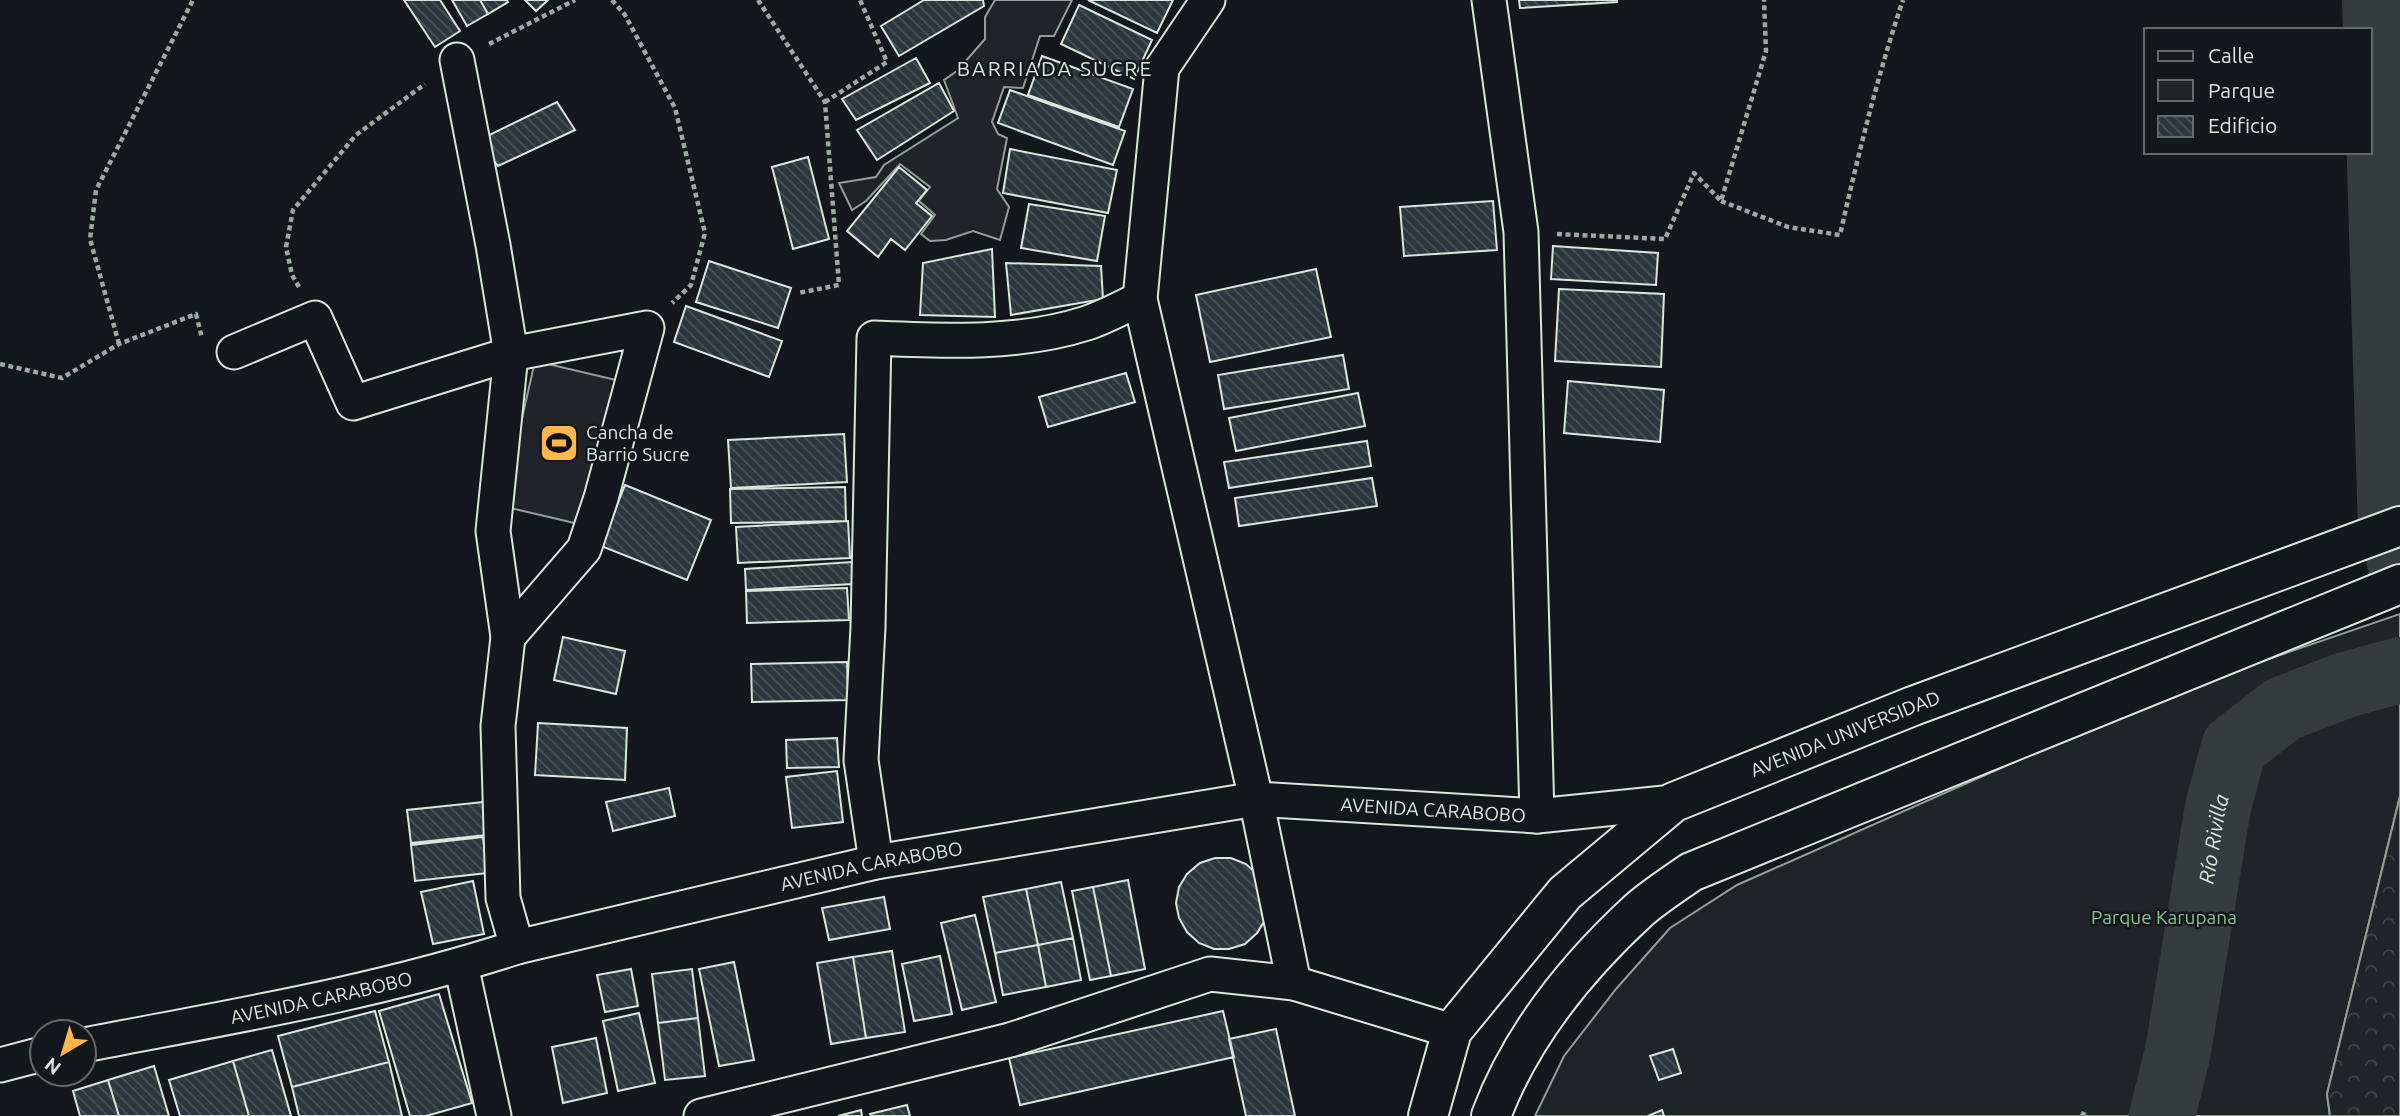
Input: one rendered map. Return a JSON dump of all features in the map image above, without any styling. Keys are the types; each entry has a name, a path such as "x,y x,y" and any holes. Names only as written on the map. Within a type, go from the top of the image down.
{"highway":[{"name":"AVENIDA UNIVERSIDAD","path":"1428,1116 1452,1031 1565,893 1674,802 1913,706 2400,526"},
{"path":"1490,1116 1517,1060 1540,1022 1581,969 1640,909 1691,872 2400,584"}],"street":[{"path":"1208,0 1162,68 1140,299 1256,799 1294,983"},
{"path":"1489,0 1521,232 1537,816"},
{"path":"457,60 511,354 493,531 508,637 498,726 503,898 517,947"},
{"path":"876,862 862,760 868,627 874,338 1016,338 1087,323 1140,299"},
{"path":"234,352 315,318 353,403 511,354 647,328 601,498 584,549 508,637"},
{"name":"AVENIDA CARABOBO","path":"98,1042 318,999 461,965 517,947 876,862 1256,799 1537,816 1674,802"},
{"path":"461,965 494,1116"},
{"path":"701,1116 1010,1040 1210,974 1294,983 1452,1031"},
{"path":"0,1065 28,1058"}],"path":[{"path":"119,344 90,239 96,190 193,0"},
{"path":"315,318 292,275 286,247 293,210 356,135 457,60 575,0"},
{"path":"612,0 625,15 675,107 705,233 691,285 647,328"},
{"path":"758,0 825,102 839,285 798,293"},
{"path":"825,102 887,62 860,0"},
{"path":"1721,201 1766,51 1764,0"},
{"path":"1521,232 1665,239 1694,173 1721,201 1788,227 1840,235 1861,142 1903,0"},
{"path":"0,364 62,378 119,344 197,314 208,360 234,352"},
{"path":"2081,1113 2088,1116"}],"green space":[{"path":"995,0 1072,0 1054,36 1040,36 1023,88 1004,87 992,122 998,134 1007,138 997,189 1009,207 1000,240 973,231 946,240 930,241 921,234 935,215 919,201 930,187 900,164 866,201 852,210 839,183 876,177 884,165 958,118 944,80 957,71 985,39 985,17"},
{"name":"Cancha de Barrio Sucre","path":"535,361 616,380 583,525 502,506"},
{"name":"Parque Karupana","path":"2400,614 2400,796 2327,1094 2330,1116 1535,1116 1564,1056 1616,989 1670,928 1737,885 2175,691"},
{"path":"2400,796 2400,1116 2330,1116 2327,1094"}],"building":[{"path":"404,0 440,0 460,31 435,47"},
{"path":"452,0 480,0 488,14 467,26"},
{"path":"480,0 507,0 508,2 488,14"},
{"path":"525,0 548,0 536,11"},
{"path":"924,0 983,0 984,6 899,56 881,26"},
{"path":"1088,0 1173,0 1157,33"},
{"path":"1519,0 1617,0 1617,2 1520,8"},
{"path":"1079,5 1152,40 1134,79 1061,44"},
{"path":"1042,56 1133,89 1119,127 1028,95"},
{"path":"916,58 930,83 856,120 842,99"},
{"path":"939,83 954,111 877,160 857,130"},
{"path":"1010,90 1125,131 1113,165 998,123"},
{"path":"557,102 575,130 498,166 477,141"},
{"path":"1010,149 1117,170 1108,213 1003,193"},
{"path":"808,157 829,239 793,249 772,167"},
{"path":"899,167 927,190 916,203 932,216 905,250 891,239 878,257 847,231"},
{"path":"1493,201 1497,250 1404,256 1400,207"},
{"path":"1029,204 1105,216 1097,261 1021,248"},
{"path":"1553,246 1658,253 1656,285 1551,279"},
{"path":"992,249 995,317 920,315 923,263"},
{"path":"709,261 791,288 778,328 696,302"},
{"path":"1006,263 1101,266 1103,299 1011,315"},
{"path":"1316,269 1331,337 1210,362 1196,295"},
{"path":"1559,289 1664,294 1661,367 1555,361"},
{"path":"686,306 782,341 769,377 674,342"},
{"path":"1343,355 1349,389 1224,409 1218,375"},
{"path":"1126,373 1135,402 1048,427 1039,397"},
{"path":"1568,381 1664,390 1660,442 1564,433"},
{"path":"1358,393 1365,426 1236,451 1229,418"},
{"path":"844,434 847,482 731,488 728,440"},
{"path":"1367,441 1371,466 1229,488 1224,462"},
{"path":"1372,478 1377,506 1239,526 1235,498"},
{"path":"625,485 711,520 687,580 601,546"},
{"path":"845,487 846,521 731,523 730,489"},
{"path":"848,521 850,558 738,563 736,527"},
{"path":"852,562 853,584 746,590 745,569"},
{"path":"847,588 849,620 747,623 746,591"},
{"path":"563,637 625,651 616,694 554,680"},
{"path":"847,662 848,700 752,702 751,664"},
{"path":"538,723 627,728 625,780 535,775"},
{"path":"837,738 839,767 787,768 786,740"},
{"path":"837,771 843,822 792,828 786,777"},
{"path":"669,788 675,816 613,831 606,802"},
{"path":"483,802 487,835 411,843 407,810"},
{"path":"483,837 487,873 415,881 411,845"},
{"path":"1215,858 1231,858 1246,864 1258,875 1265,920 1257,933 1245,944 1229,949 1214,949 1199,943 1187,932 1179,918 1176,903 1179,887 1187,874 1200,863"},
{"path":"1128,880 1145,969 1111,976 1093,887"},
{"path":"473,881 484,934 433,944 421,892"},
{"path":"1061,882 1073,938 1038,945 1026,889"},
{"path":"1093,887 1111,976 1090,980 1072,891"},
{"path":"1026,889 1038,945 995,953 983,897"},
{"path":"884,897 890,929 829,940 822,908"},
{"path":"975,915 996,1002 962,1010 941,923"},
{"path":"1073,938 1081,980 1046,987 1038,945"},
{"path":"1038,945 1046,987 1003,995 995,953"},
{"path":"892,951 905,1032 866,1038 853,957"},
{"path":"940,956 952,1014 914,1021 902,964"},
{"path":"853,957 866,1038 831,1044 817,963"},
{"path":"734,962 754,1060 719,1066 699,969"},
{"path":"631,969 638,1006 605,1012 597,975"},
{"path":"692,969 698,1018 658,1023 652,974"},
{"path":"439,994 472,1103 426,1116 410,1116 379,1011"},
{"path":"375,1011 389,1062 292,1087 278,1036"},
{"path":"1223,1011 1234,1057 1020,1105 1009,1058"},
{"path":"639,1013 655,1083 618,1091 603,1021"},
{"path":"698,1018 705,1076 665,1080 658,1023"},
{"path":"1276,1029 1295,1116 1246,1116 1229,1039"},
{"path":"596,1038 607,1093 563,1103 552,1047"},
{"path":"1673,1049 1681,1073 1659,1080 1650,1056"},
{"path":"272,1050 291,1116 249,1116 233,1061"},
{"path":"233,1061 249,1116 180,1116 169,1080"},
{"path":"389,1062 402,1116 299,1116 292,1087"},
{"path":"154,1066 169,1116 119,1116 108,1080"},
{"path":"108,1080 119,1116 80,1116 73,1091 98,1088 98,1083"},
{"path":"907,1105 910,1116 870,1114"},
{"path":"861,1110 862,1116 838,1116"},
{"path":"1662,1110 1664,1116 1648,1116"}],"waterway":[{"path":"2375,0 2391,529 2400,561"},
{"name":"Río Rivilla","path":"2162,1116 2178,1051 2218,807 2234,747 2283,709 2345,685 2400,670"}],"place":[{"name":"Cancha de Barrio Sucre","path":"559,443"}],"district":[{"name":"BARRIADA SUCRE","path":"1055,68"}]}
